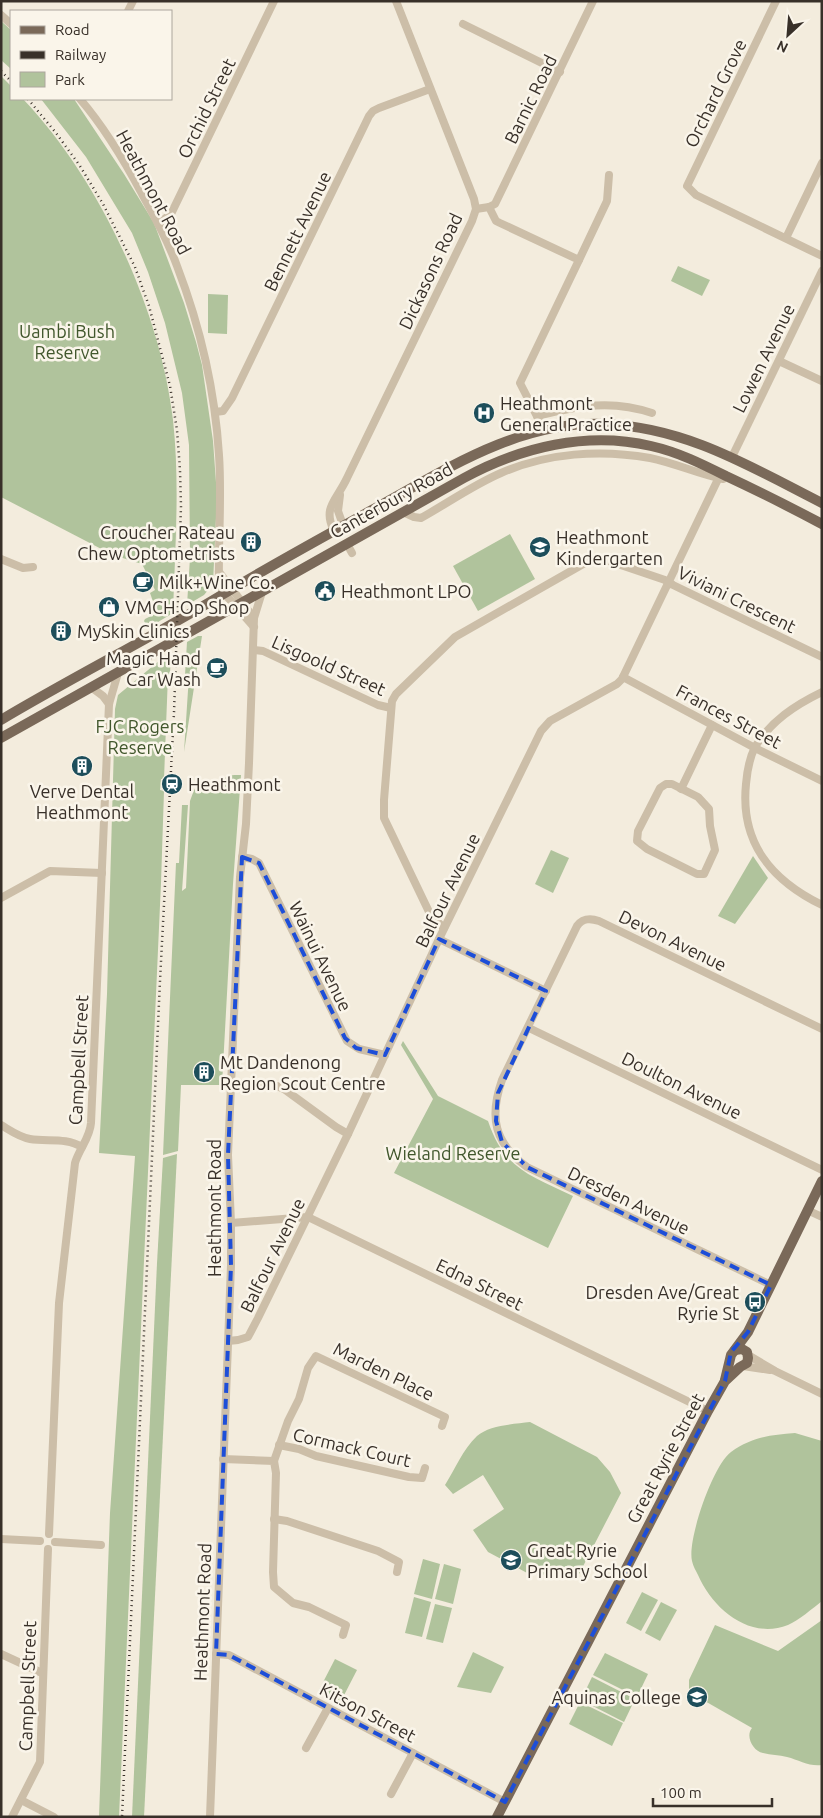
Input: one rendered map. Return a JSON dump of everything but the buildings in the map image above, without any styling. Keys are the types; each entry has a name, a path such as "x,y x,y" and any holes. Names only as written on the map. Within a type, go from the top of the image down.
{"main road":[{"name":"Canterbury Road","path":"1,720 339,528 484,449 544,430 602,424 652,429 683,437 732,457 822,502"},
{"name":"Canterbury Road","path":"4,736 262,592 349,548 403,512 499,460 547,446 595,441 638,443 676,454 720,476 744,484 822,524"},
{"path":"339,528 349,548"},
{"path":"136,644 148,646 152,653"},
{"path":"1,723 4,736"},
{"name":"Great Ryrie Street","path":"497,1817 725,1381 733,1354 748,1332 822,1181"},
{"name":"Great Ryrie Street","path":"748,1332 748,1353"},
{"path":"742,1349 748,1353 747,1362 741,1366 732,1364 733,1354 742,1349"},
{"name":"Great Ryrie Street","path":"725,1381 741,1366"}],"street":[{"name":"Orchid Street","path":"158,224 171,214 274,1"},
{"name":"Dickasons Road","path":"328,513 340,493 476,209 474,198 396,1"},
{"name":"Barnic Road","path":"488,208 495,204 593,1"},
{"name":"Orchard Grove","path":"776,1 688,186 696,195 786,238"},
{"path":"463,24 560,72"},
{"name":"Bennett Avenue","path":"215,412 223,411 232,398 369,116 379,108 430,89"},
{"name":"Heathmont Road","path":"81,100 120,154 158,224 177,265 198,331 215,412 220,494 219,572 228,591 239,605"},
{"path":"822,163 786,238 822,256"},
{"path":"544,430 520,383 607,201 609,175"},
{"path":"476,209 488,208 496,221 579,260"},
{"name":"Lowen Avenue","path":"732,457 822,271"},
{"path":"779,361 822,381"},
{"path":"537,416 574,407 598,405 635,407 652,414"},
{"name":"Balfour Avenue","path":"228,1340 248,1337 308,1217 444,928 542,728 550,721 617,684 623,677 720,476"},
{"name":"Dickasons Road","path":"339,528 340,493"},
{"path":"338,511 328,513 329,521 339,528"},
{"name":"Viviani Crescent","path":"444,928 431,916 384,818 384,800 392,701 396,694 455,637 592,559 600,558 611,560 669,582 822,657"},
{"path":"1,559 23,568 33,567"},
{"name":"Heathmont Road","path":"210,1817 228,1340 231,1223 228,1164 231,1083 242,857 246,824 254,618 262,592"},
{"path":"239,605 254,618"},
{"path":"239,605 254,627"},
{"name":"Lisgoold Street","path":"254,650 263,651 378,705 391,708"},
{"name":"Campbell Street","path":"49,1534 59,1303 76,1163 82,1147 88,1138 91,1123 109,704 118,673"},
{"name":"Frances Street","path":"623,677 755,748 822,780"},
{"path":"91,687 103,696 109,704"},
{"path":"822,692 786,712 762,738 749,762 745,793 747,815 752,836 764,861 777,876 794,890 822,904"},
{"path":"681,789 712,725"},
{"path":"669,784 681,789 703,801 709,809 715,852 705,872 701,874 697,874 647,849 639,844 637,839 638,832 660,788 669,784"},
{"name":"Wainui Avenue","path":"242,857 259,863 347,1042 359,1049 385,1055"},
{"path":"1,898 50,871 102,873"},
{"name":"Devon Avenue","path":"546,992 577,926 583,920 592,919 822,1029"},
{"path":"439,939 546,992 529,1028"},
{"name":"Dresden Avenue","path":"529,1028 502,1080 495,1106 496,1121 502,1142 510,1154 527,1167 771,1285"},
{"name":"Doulton Avenue","path":"529,1028 822,1170"},
{"path":"231,1083 277,1086 284,1089 348,1134"},
{"path":"1,1125 19,1136 32,1139 70,1141 82,1147"},
{"path":"807,1210 822,1217"},
{"path":"231,1223 308,1217"},
{"name":"Edna Street","path":"308,1217 708,1411"},
{"path":"748,1353 775,1371 822,1394"},
{"name":"Marden Place","path":"279,1445 299,1399 308,1368 316,1356 447,1414 442,1426"},
{"path":"741,1366 760,1367 775,1371"},
{"name":"Cormack Court","path":"274,1461 279,1445 298,1449 316,1456 409,1477 422,1478 425,1468"},
{"path":"223,1459 274,1461 276,1472 272,1582 274,1587 293,1603 309,1608 346,1625 343,1635"},
{"path":"274,1519 287,1521 378,1551 399,1562"},
{"path":"40,1541 44,1535 49,1534 54,1538 55,1542"},
{"path":"1,1539 40,1541"},
{"path":"40,1541 43,1548 48,1549 52,1548 55,1542"},
{"path":"55,1542 101,1545"},
{"name":"Campbell Street","path":"12,1817 40,1762 48,1549"},
{"path":"397,1572 402,1554"},
{"path":"1,1654 42,1673"},
{"name":"Kitson Street","path":"216,1654 229,1655 505,1802"},
{"path":"306,1748 328,1708"},
{"path":"391,1794 413,1753"},
{"path":"21,1800 54,1817"}],"highlighted area":[{"path":"242,857 259,863 345,1038 356,1048 385,1055 439,939 546,991 498,1093 496,1121 502,1142 527,1167 771,1285 748,1332 731,1352 725,1381 505,1802 229,1655 216,1654 231,1265 228,1155"}],"green space":[{"path":"1,21 10,29 10,68 1,60"},
{"name":"Uambi Bush Reserve","path":"1,76 10,85 10,100 24,100 51,131 101,207 122,248 155,334 166,378 175,444 176,516 173,613 148,628 144,621 145,619 157,613 150,593 155,590 142,564 113,555 1,497"},
{"path":"42,100 75,100 124,174 154,223 184,303 196,342 202,365 213,441 217,496 213,584 204,595 187,605 190,558 189,445 182,393 165,323 148,272 132,233 86,157"},
{"path":"678,266 710,280 702,296 671,281"},
{"path":"208,294 228,295 227,334 208,333"},
{"path":"510,534 535,579 478,611 453,566"},
{"path":"202,636 184,752 189,675 185,675 187,642"},
{"name":"FJC Rogers Reserve","path":"171,651 170,674 168,675 164,779 161,779 160,790 164,791 161,883 119,1817 99,1817 110,1513 135,1156 99,1153 107,994 115,709 118,695"},
{"path":"241,775 222,1085 181,1085 178,1151 163,1155 176,863 179,863 182,805 188,805 182,891 186,888 190,801 194,790 204,783 219,782 228,776"},
{"path":"551,850 569,858 553,893 535,884"},
{"path":"753,856 768,878 735,924 718,916"},
{"name":"Wieland Reserve","path":"403,1041 438,1096 488,1121 502,1150 511,1161 544,1183 573,1196 548,1248 394,1173 433,1099 401,1045"},
{"path":"177,1154 144,1817 132,1817 163,1158"},
{"path":"530,1422 597,1457 610,1472 621,1493 578,1576 529,1574 488,1552 473,1530 504,1509 483,1475 453,1494 445,1485 463,1453 482,1432 495,1427"},
{"path":"795,1433 822,1441 822,1601 788,1625 774,1629 746,1625 723,1610 705,1588 695,1570 692,1563 692,1551 697,1521 709,1487 724,1460 731,1452 746,1443 762,1438"},
{"path":"423,1559 440,1564 432,1599 414,1594"},
{"path":"444,1564 461,1569 453,1604 435,1599"},
{"path":"642,1592 658,1600 641,1631 626,1623"},
{"path":"414,1597 431,1602 422,1637 405,1633"},
{"path":"661,1602 677,1610 660,1641 645,1633"},
{"path":"435,1604 452,1608 443,1643 426,1639"},
{"path":"822,1620 822,1765 809,1764 787,1757 759,1752 751,1743 749,1735 752,1728 689,1692 689,1680 715,1625 778,1651"},
{"path":"473,1652 504,1667 491,1693 457,1687"},
{"path":"605,1653 648,1674 637,1697 593,1675"},
{"path":"335,1659 357,1670 340,1703 318,1692"},
{"path":"592,1677 635,1699 624,1722 581,1700"},
{"path":"580,1702 623,1723 612,1746 569,1724"}],"railway":[{"path":"1,71 10,80"},
{"path":"29,100 80,166 103,204 135,267 149,306 170,386 177,430 180,470 181,506 174,713 122,1817"}],"place":[{"name":"Heathmont General Practice","path":"484,413"},
{"name":"Croucher Rateau Chew Optometrists","path":"251,542"},
{"name":"Heathmont Kindergarten","path":"540,547"},
{"name":"Milk+Wine Co.","path":"143,582"},
{"name":"Heathmont LPO","path":"325,591"},
{"name":"VMCH Op Shop","path":"109,607"},
{"name":"MySkin Clinics","path":"61,631"},
{"name":"Magic Hand Car Wash","path":"217,668"},
{"name":"Verve Dental Heathmont","path":"82,766"},
{"name":"Heathmont","path":"172,784"},
{"name":"Mt Dandenong Region Scout Centre","path":"204,1072"},
{"name":"Dresden Ave/Great Ryrie St","path":"755,1302"},
{"name":"Great Ryrie Primary School","path":"511,1560"},
{"name":"Aquinas College","path":"697,1697"}]}
